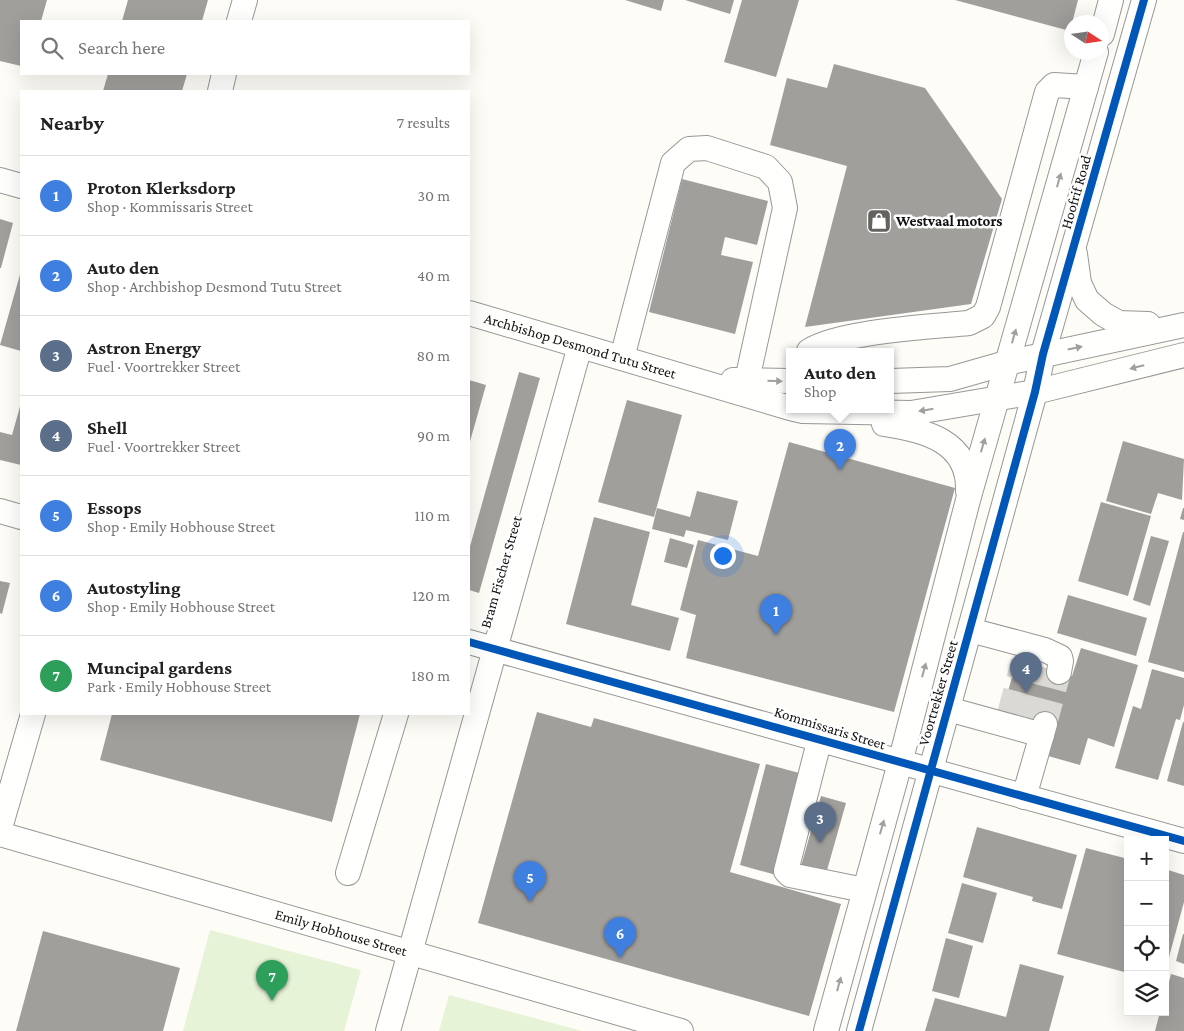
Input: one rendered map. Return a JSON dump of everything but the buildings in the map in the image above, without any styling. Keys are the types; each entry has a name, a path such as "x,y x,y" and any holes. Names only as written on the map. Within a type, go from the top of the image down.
{"street":[{"path":"239,20 245,0"},
{"path":"1107,15 1111,0"},
{"name":"Hoofrif Road","path":"1035,392 1043,354 1144,0"},
{"name":"Hoofrif Road","path":"996,400 1094,60"},
{"path":"220,90 224,75"},
{"path":"814,348 863,334 969,323 983,316 988,307 1047,92 1054,85 1086,87"},
{"path":"622,358 673,163 688,149 707,148 766,167 780,182 785,208 747,380"},
{"path":"0,180 20,186"},
{"path":"1074,250 1079,283 1087,300 1103,314 1119,323 1183,325"},
{"name":"Archbishop Desmond Tutu Street","path":"470,313 786,406"},
{"path":"894,381 950,379 1043,354 1183,325"},
{"name":"Bram Fischer Street","path":"388,1031 580,346"},
{"name":"Archbishop Desmond Tutu Street","path":"894,412 911,413 996,400 1184,355"},
{"name":"Archbishop Desmond Tutu Street","path":"691,379 786,381"},
{"name":"Voortrekker Street","path":"859,1031 1035,392"},
{"name":"Voortrekker Street","path":"826,1031 900,764 968,500 996,400"},
{"path":"820,413 914,429 937,438 958,456 966,467 968,500"},
{"path":"0,511 20,517"},
{"path":"970,630 1039,660"},
{"name":"Kommissaris Street","path":"470,642 820,738 900,764 1184,841"},
{"path":"948,709 1025,724 1024,797"},
{"path":"0,828 33,715"},
{"path":"348,873 396,715"},
{"path":"820,738 786,871 790,875 864,890"},
{"name":"Emily Hobhouse Street","path":"0,834 681,1031"}],"green space":[{"path":"210,930 361,970 344,1031 183,1031"},
{"path":"449,995 582,1031 439,1031"}],"tunnel":[{"path":"1009,714 1023,662"},
{"path":"1026,719 1040,667"},
{"path":"1045,724 1059,672"}],"cycle path":[{"path":"859,1031 1035,392 1043,354 1144,0"},
{"path":"470,642 1184,841"}],"place":[{"name":"Westvaal motors","path":"879,221"},
{"name":"Auto den","path":"840,470"},
{"name":"Proton Klerksdorp","path":"776,635"},
{"name":"Shell","path":"1026,693"},
{"name":"Astron Energy","path":"820,843"},
{"name":"Essops","path":"530,902"},
{"name":"Autostyling","path":"620,958"},
{"name":"Muncipal gardens","path":"272,1001"}]}
